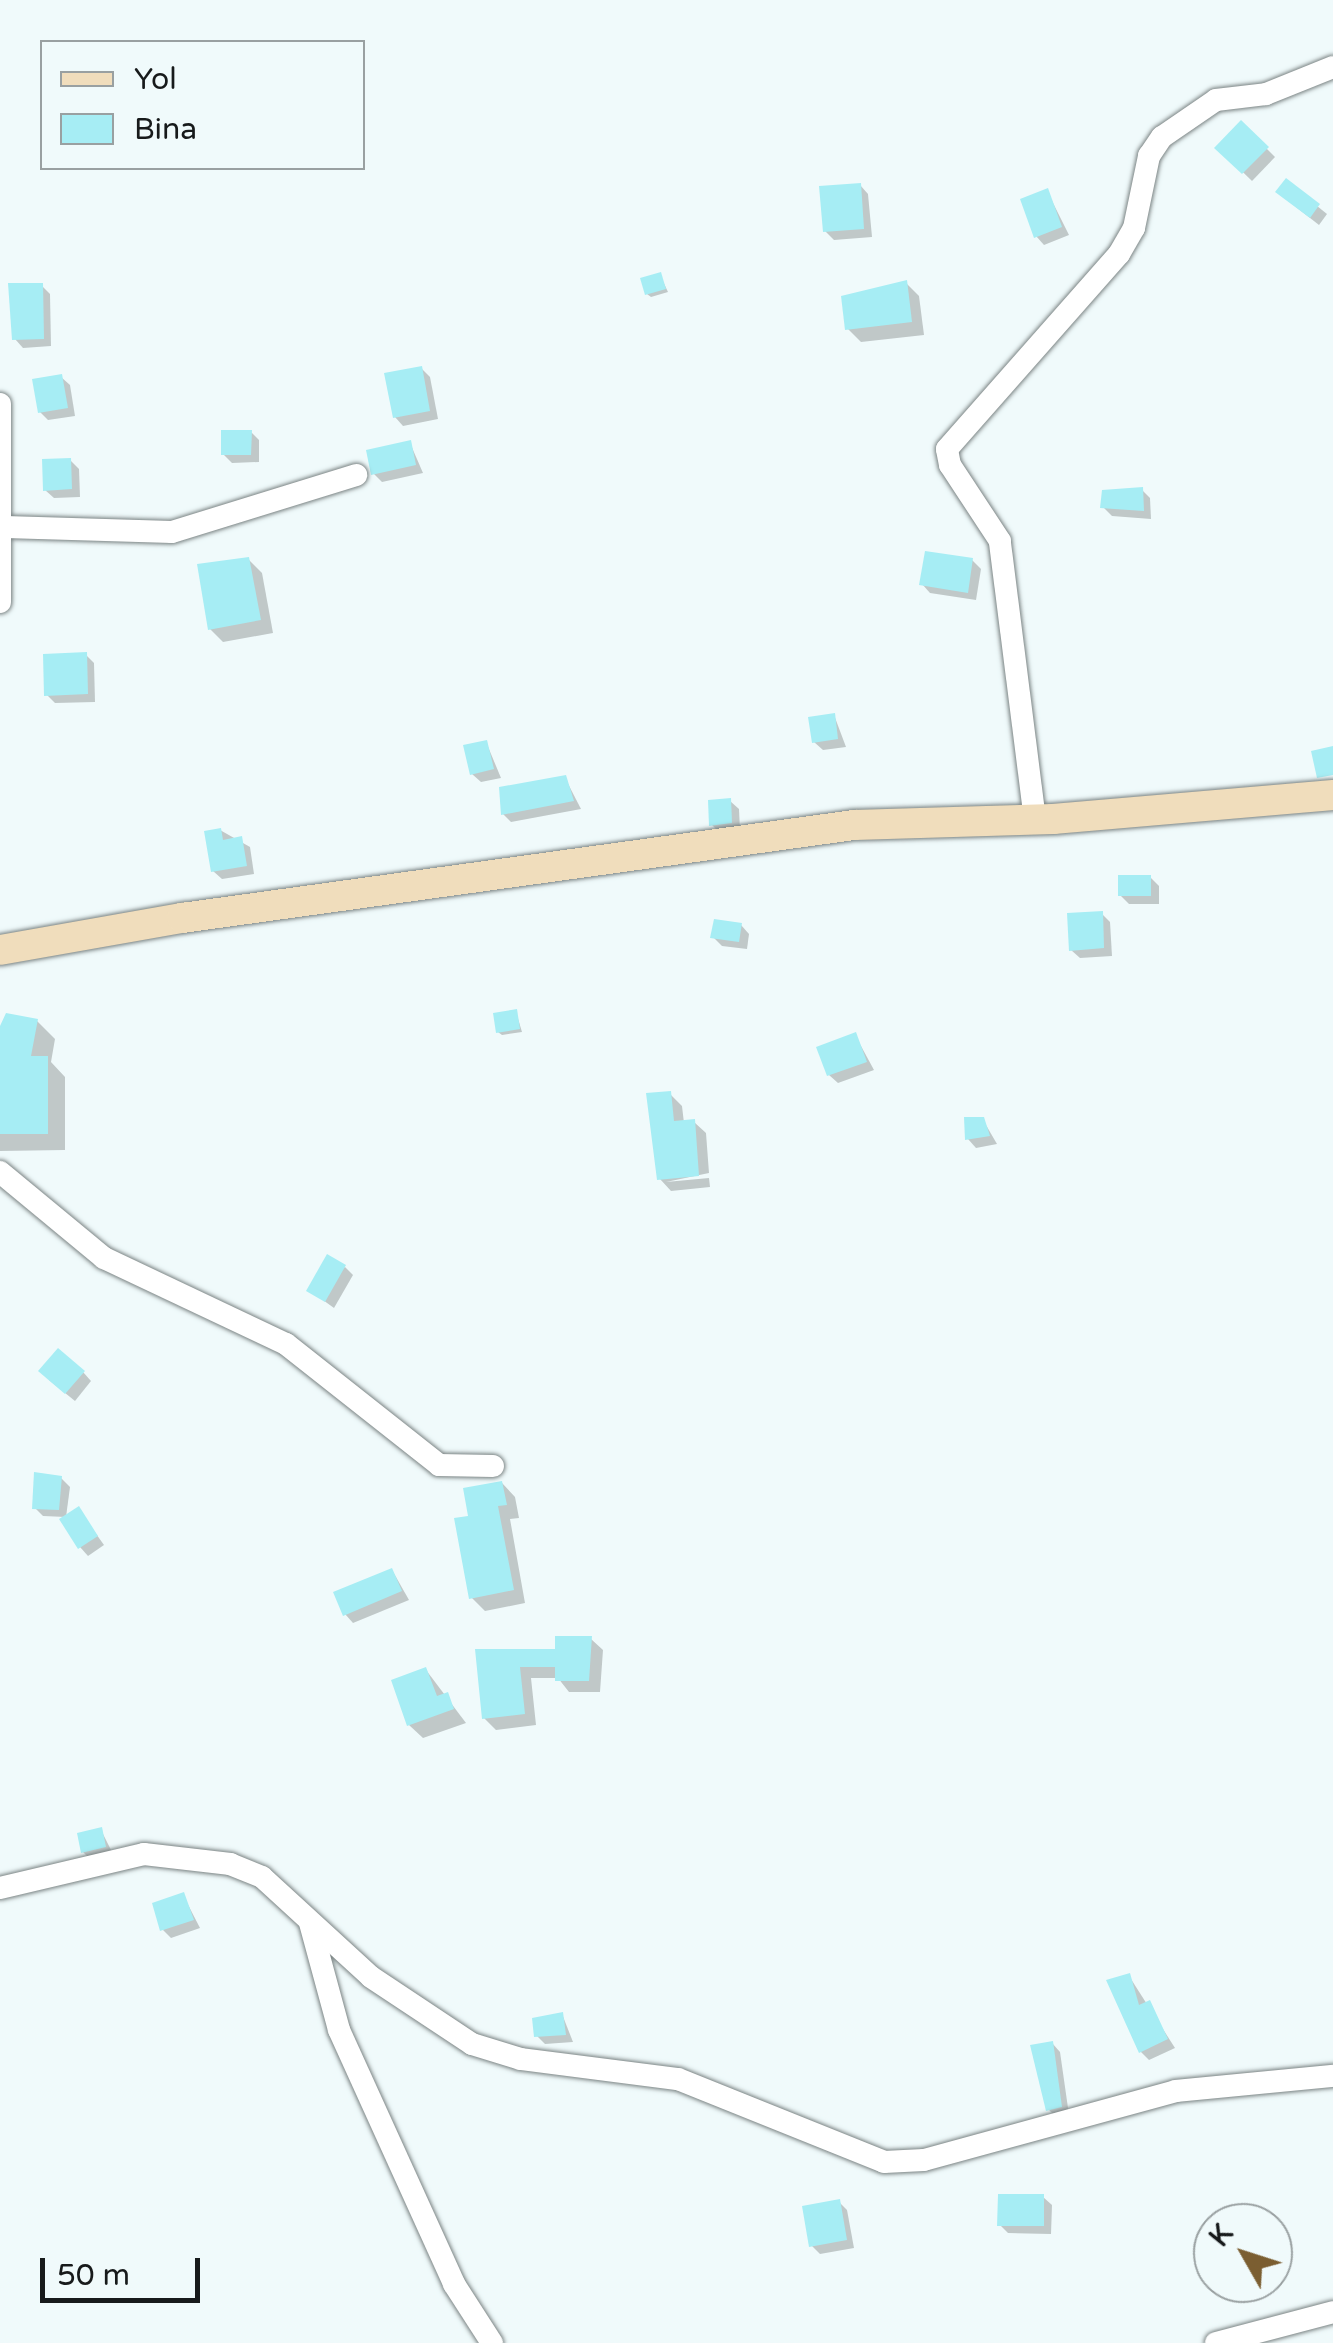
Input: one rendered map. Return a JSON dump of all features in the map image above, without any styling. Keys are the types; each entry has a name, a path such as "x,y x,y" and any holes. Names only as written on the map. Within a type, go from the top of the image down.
{"street":[{"path":"1035,820 1000,541 950,465 948,449 1119,254 1134,228 1149,156 1162,137 1216,100 1266,94 1333,67"},
{"path":"0,404 4,527 0,602"},
{"path":"4,527 172,532 356,475"},
{"path":"0,950 182,918 854,826 1035,820 1333,795"},
{"path":"0,1172 104,1258 286,1344 439,1465 492,1466"},
{"path":"0,1888 144,1854 193,1858 262,1878 371,1977 490,2053 678,2078 884,2162 924,2160 1176,2091 1333,2076"},
{"path":"310,1923 339,2030 454,2284 492,2343"},
{"path":"1216,2343 1333,2312"}],"building":[{"path":"1241,120 1269,147 1242,174 1214,148"},
{"path":"1286,178 1320,204 1310,218 1275,192"},
{"path":"861,183 864,229 823,232 819,186"},
{"path":"1048,188 1062,227 1034,238 1020,199"},
{"path":"661,272 666,289 645,295 640,278"},
{"path":"907,280 912,322 845,330 841,296"},
{"path":"8,283 43,283 44,339 12,340"},
{"path":"422,366 430,411 393,418 384,373"},
{"path":"62,374 68,408 38,413 32,379"},
{"path":"221,430 252,430 251,455 221,455"},
{"path":"411,440 416,465 371,475 366,450"},
{"path":"71,458 72,489 43,491 42,459"},
{"path":"1143,487 1144,511 1100,508 1102,490"},
{"path":"925,551 973,558 968,593 919,585"},
{"path":"249,557 261,620 208,630 197,564"},
{"path":"87,652 88,694 44,696 43,654"},
{"path":"835,713 838,739 812,743 808,717"},
{"path":"487,740 494,769 470,775 463,745"},
{"path":"1333,746 1333,775 1317,778 1311,751"},
{"path":"566,775 574,801 501,815 499,787"},
{"path":"731,798 732,823 709,826 708,800"},
{"path":"221,828 223,840 242,836 247,866 211,872 204,831"},
{"path":"1118,875 1151,875 1151,896 1118,896"},
{"path":"1103,911 1104,948 1069,951 1067,913"},
{"path":"714,919 742,923 739,942 710,938"},
{"path":"517,1009 520,1029 496,1033 493,1013"},
{"path":"6,1013 38,1019 31,1056 48,1056 48,1134 0,1134 0,1026"},
{"path":"856,1032 867,1062 827,1076 816,1047"},
{"path":"671,1091 674,1121 695,1119 699,1176 657,1180 646,1093"},
{"path":"964,1117 984,1117 990,1136 965,1140"},
{"path":"327,1254 346,1265 325,1302 306,1291"},
{"path":"58,1348 85,1371 65,1394 38,1371"},
{"path":"34,1472 62,1476 59,1510 32,1509"},
{"path":"502,1481 507,1505 498,1506 514,1590 469,1599 454,1518 468,1516 463,1488"},
{"path":"79,1506 98,1536 78,1549 59,1519"},
{"path":"392,1568 402,1591 343,1616 333,1592"},
{"path":"555,1636 592,1636 589,1681 555,1681 555,1667 520,1667 525,1714 482,1719 475,1649 555,1649"},
{"path":"426,1667 437,1696 448,1692 454,1709 407,1726 391,1680"},
{"path":"102,1827 106,1847 81,1853 77,1833"},
{"path":"184,1892 194,1920 160,1931 152,1903"},
{"path":"1130,1973 1139,2005 1150,2000 1168,2039 1139,2053 1106,1980"},
{"path":"563,2012 566,2035 534,2037 532,2018"},
{"path":"1053,2041 1062,2107 1046,2111 1030,2045"},
{"path":"998,2194 1044,2194 1044,2226 997,2226"},
{"path":"840,2199 847,2240 809,2247 802,2206"}]}
